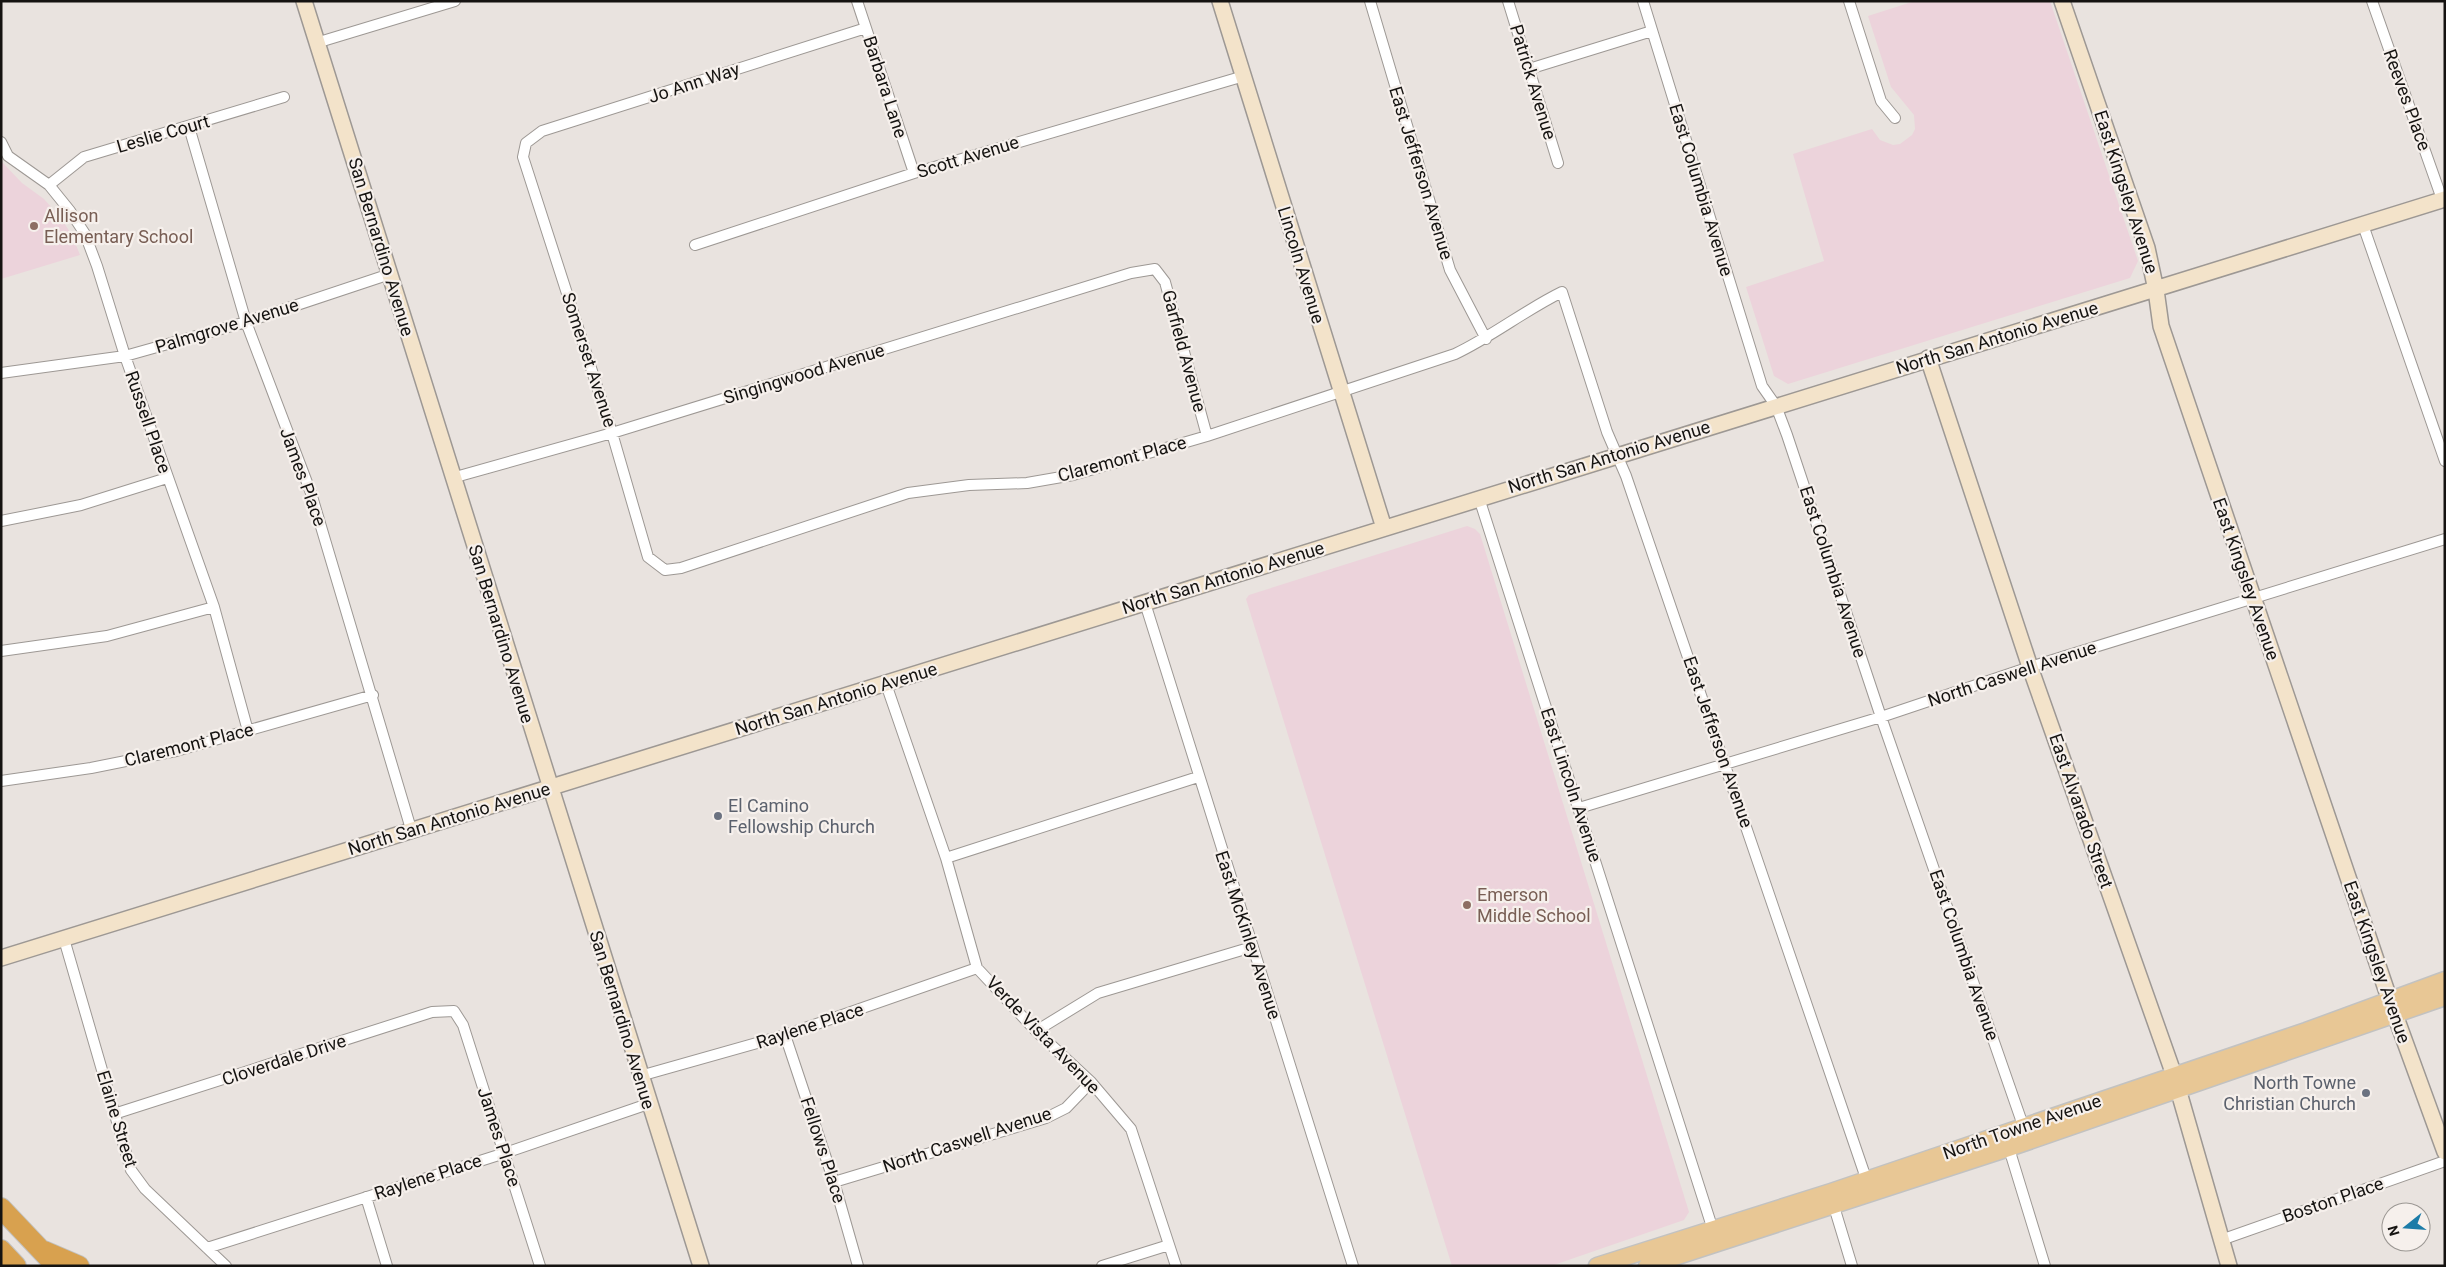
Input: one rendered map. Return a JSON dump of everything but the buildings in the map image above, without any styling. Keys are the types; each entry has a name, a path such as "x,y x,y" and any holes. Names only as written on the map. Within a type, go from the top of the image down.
{"highway":[{"path":"1,1208 40,1258 79,1266"},
{"path":"1,1226 40,1258 56,1266"},
{"path":"1,1250 16,1266"}],"main road":[{"name":"San Bernardino Avenue","path":"304,1 648,1104 701,1266"},
{"name":"Lincoln Avenue","path":"1220,1 1339,390 1384,528"},
{"name":"East Kingsley Avenue","path":"2062,1 2148,248 2161,326 2392,1008 2445,1152"},
{"name":"North San Antonio Avenue","path":"1,958 411,829 886,684 1616,455 1928,358 2156,290 2444,199"},
{"name":"East Alvarado Street","path":"1928,358 2030,667 2176,1082 2229,1266"},
{"name":"North Towne Avenue","path":"2392,1008 2445,980"},
{"name":"North Towne Avenue","path":"1597,1266 1655,1261 1715,1237 2006,1141 2392,1008 2445,998"}],"street":[{"path":"316,43 455,1"},
{"name":"Barbara Lane","path":"857,1 914,173"},
{"name":"East Jefferson Avenue","path":"1370,1 1450,270 1486,339"},
{"name":"Patrick Avenue","path":"1508,1 1558,163"},
{"name":"East Columbia Avenue","path":"1643,1 1762,386 1776,406 1881,717 2026,1134"},
{"path":"1849,1 1881,101 1895,118"},
{"name":"Reeves Place","path":"2372,1 2444,199"},
{"name":"Jo Ann Way","path":"526,142 542,131 866,28"},
{"path":"1529,69 1652,31"},
{"name":"Scott Avenue","path":"695,245 914,173 1244,76"},
{"name":"Leslie Court","path":"49,185 84,157 188,127 284,96"},
{"name":"James Place","path":"188,127 246,322 311,493 373,695 411,829"},
{"name":"Russell Place","path":"1,142 8,156 49,185 70,211 84,234 97,266 124,356 214,607 248,731"},
{"name":"Somerset Avenue","path":"526,142 523,157 612,434 648,557 665,570"},
{"path":"2363,225 2445,461"},
{"name":"Singingwood Avenue","path":"452,478 612,434 1131,273 1155,269"},
{"name":"Garfield Avenue","path":"1155,269 1166,282 1207,436"},
{"name":"Palmgrove Avenue","path":"1,373 124,356 246,322 390,274"},
{"name":"East Jefferson Avenue","path":"1562,292 1606,432 1626,476 1868,1186"},
{"name":"Claremont Place","path":"665,570 681,568 908,493 969,485 1028,483 1073,475 1207,436 1339,390 1441,358 1486,339 1522,314 1562,292"},
{"path":"1,521 81,505 167,478"},
{"name":"East Lincoln Avenue","path":"1479,498 1715,1237"},
{"name":"North Caswell Avenue","path":"1579,808 1881,717 2030,667 2445,539"},
{"name":"East McKinley Avenue","path":"1145,603 1198,777 1354,1266"},
{"path":"1,651 107,636 214,607"},
{"name":"Verde Vista Avenue","path":"886,684 946,858 978,968 1036,1031 1091,1082 1131,1129 1176,1266"},
{"name":"Claremont Place","path":"1,781 91,768 176,751 373,695"},
{"path":"946,858 1198,777"},
{"name":"Elaine Street","path":"64,939 132,1170 145,1189 226,1266"},
{"path":"1036,1031 1098,993 1252,947"},
{"name":"Raylene Place","path":"640,1076 786,1035 978,968"},
{"name":"James Place","path":"454,1011 463,1025 540,1266"},
{"name":"Cloverdale Drive","path":"114,1114 432,1012 454,1011"},
{"name":"Fellows Place","path":"786,1035 834,1182 858,1266"},
{"name":"North Caswell Avenue","path":"834,1182 1046,1118 1066,1108 1091,1082"},
{"name":"Raylene Place","path":"207,1248 505,1153 648,1104"},
{"path":"2006,1141 2045,1266"},
{"name":"Boston Place","path":"2221,1240 2445,1161"},
{"path":"366,1197 386,1266"},
{"path":"1832,1198 1852,1266"},
{"path":"1102,1266 1170,1244"}],"shaded area":[{"path":"1915,1 2050,1 2138,261 2130,278 1788,384 1774,376 1746,287 1824,261 1793,154 1872,129 1880,140 1893,145 1900,144 1912,135 1915,129 1914,115 1891,87 1868,16"},
{"name":"Allison Elementary School","path":"1,161 22,183 44,199 60,217 72,235 80,255 1,279"},
{"name":"Emerson Middle School","path":"1467,526 1475,529 1480,534 1689,1212 1684,1220 1551,1266 1452,1266 1246,599 1249,595"}],"place":[{"name":"Allison Elementary School","path":"34,226"},
{"name":"El Camino Fellowship Church","path":"718,816"},
{"name":"Emerson Middle School","path":"1467,905"},
{"name":"North Towne Christian Church","path":"2366,1093"}]}
